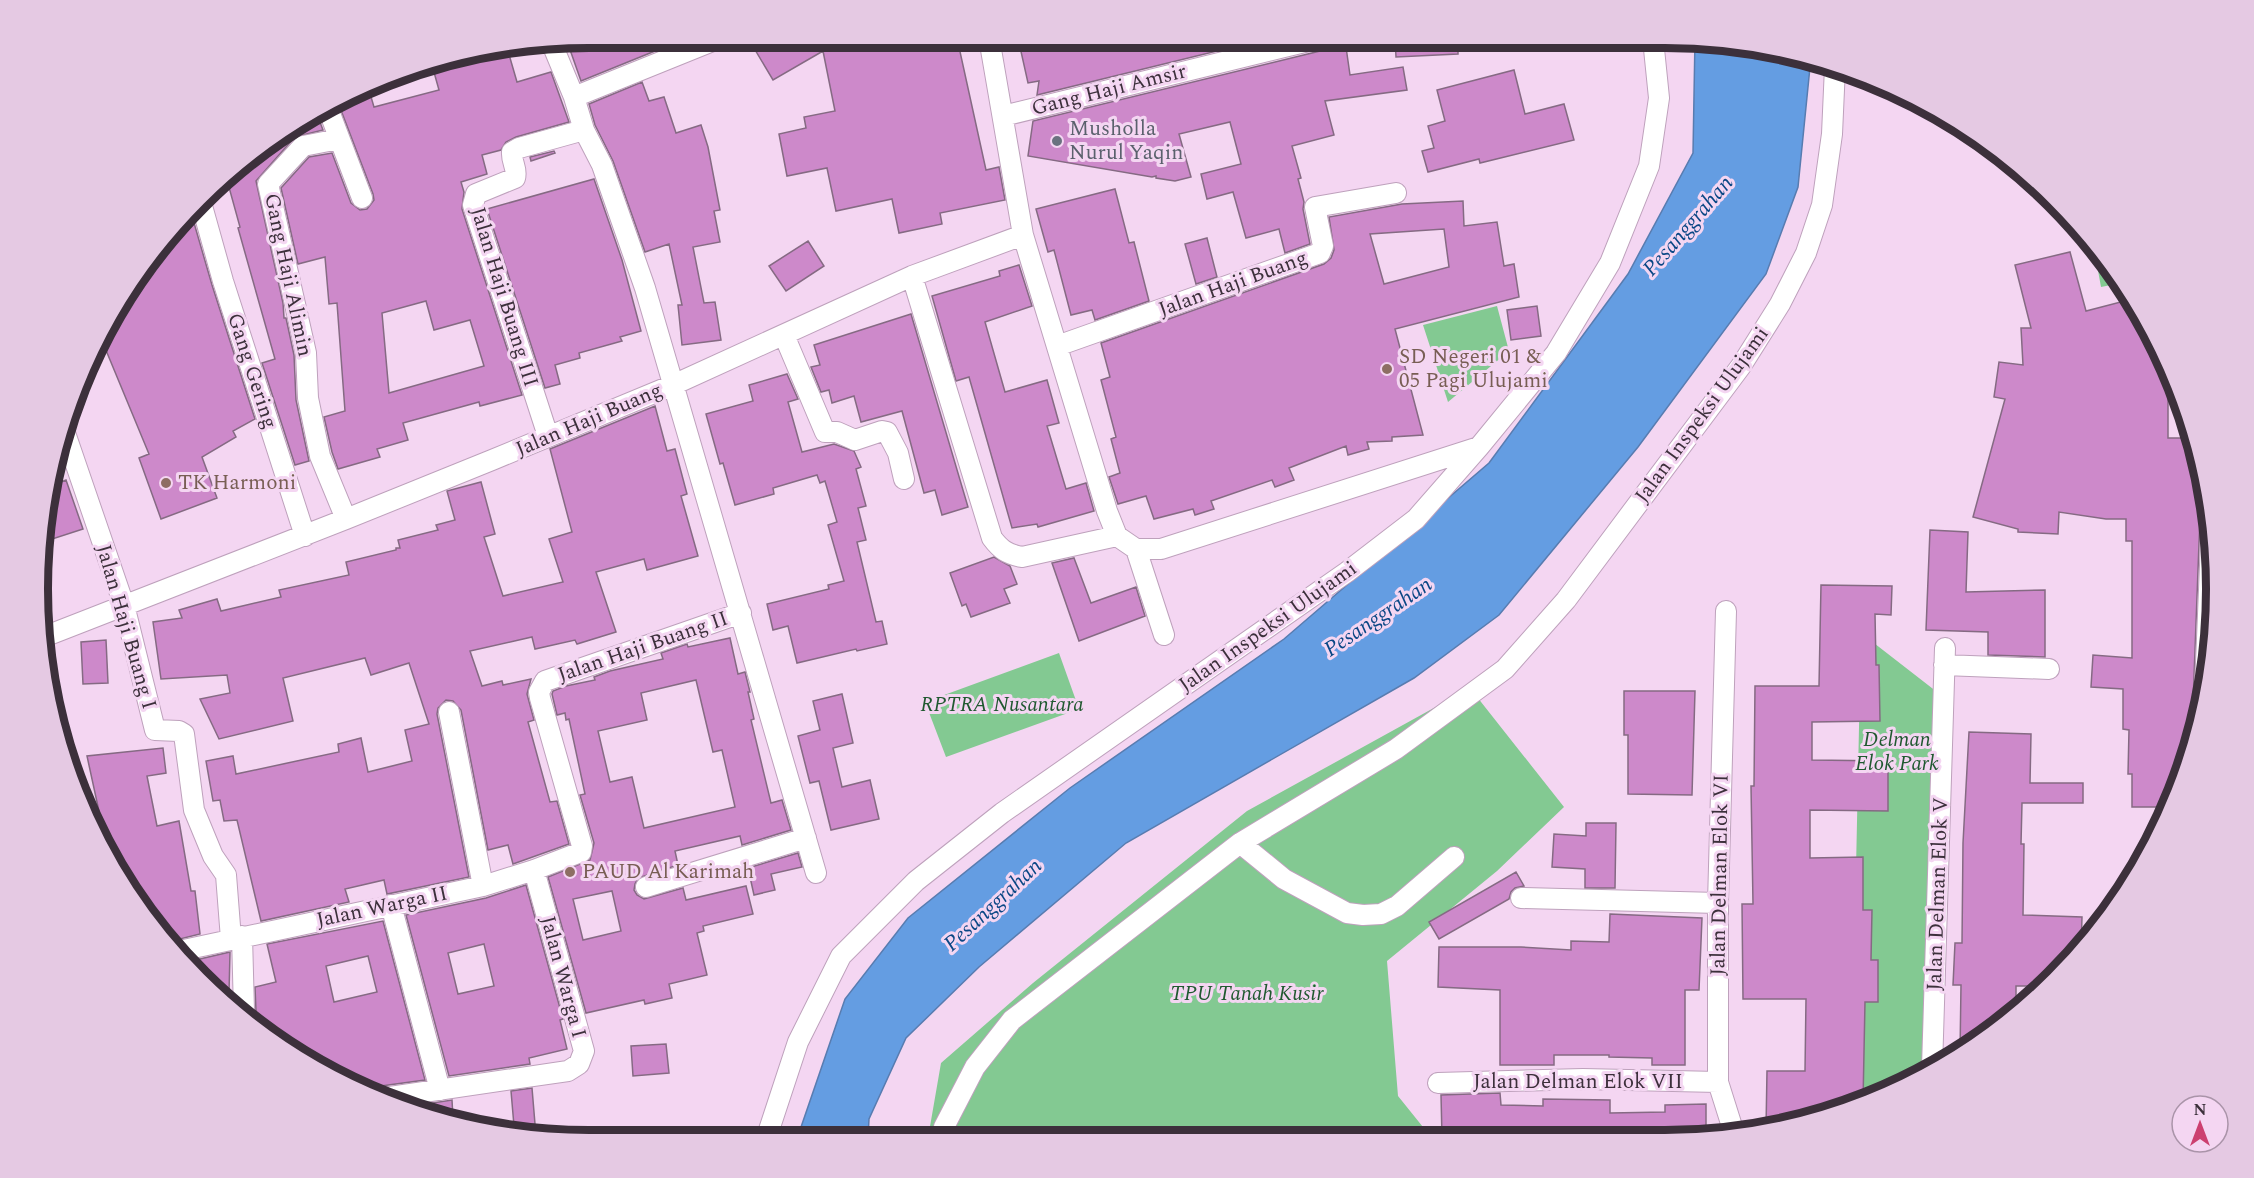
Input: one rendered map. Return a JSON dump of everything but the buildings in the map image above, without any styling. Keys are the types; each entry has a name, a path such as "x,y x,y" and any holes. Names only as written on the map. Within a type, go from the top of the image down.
{"street":[{"path":"574,96 695,48"},
{"path":"991,48 1023,235 1107,511 1117,536 1136,549 1161,549 1479,447"},
{"name":"Gang Haji Amsir","path":"1003,116 1247,48"},
{"name":"Jalan Inspeksi Ulujami","path":"769,1130 798,1042 841,956 916,881 1002,813 1347,572 1416,519 1556,353 1610,263 1649,166 1659,98 1654,48"},
{"name":"Jalan Haji Buang II","path":"554,49 574,96 584,130 602,165 645,288 816,873"},
{"name":"Jalan Inspeksi Ulujami","path":"943,1130 975,1067 1012,1020 1240,843 1396,749 1496,676 1505,669 1566,600 1741,366 1780,304 1806,253 1822,205 1832,134 1835,76"},
{"path":"330,114 362,198"},
{"name":"Jalan Haji Buang III","path":"548,436 473,205 476,195 516,178 517,174 511,159 512,152 584,130"},
{"name":"Gang Haji Alimin","path":"339,139 303,146 268,184 292,280 306,352 308,398 320,456 346,519"},
{"name":"Jalan Haji Buang","path":"1057,346 1320,253 1323,246 1315,207 1396,193"},
{"name":"Gang Gering","path":"203,209 223,281 305,536"},
{"name":"Jalan Haji Buang","path":"50,634 305,536 673,385 912,276 1023,235"},
{"path":"912,276 992,538 999,547 1007,554 1022,556 1117,536"},
{"path":"784,335 825,432 837,432 855,440 882,431 887,432 898,453 904,479"},
{"name":"Jalan Haji Buang I","path":"68,442 124,605 155,730 179,731 184,734 194,810 213,856 226,875 237,938"},
{"path":"1136,549 1164,635"},
{"name":"Jalan Delman Elok VI","path":"1726,611 1718,903 1718,1082 1732,1125"},
{"name":"Jalan Haji Buang II","path":"581,852 582,846 540,698 541,685 545,681 741,613"},
{"name":"Jalan Delman Elok V","path":"1932,1060 1945,656 2049,669"},
{"path":"449,712 483,886"},
{"path":"646,887 806,838"},
{"path":"1240,843 1284,879 1347,913 1363,915 1381,914 1397,906 1454,857"},
{"name":"Jalan Warga II","path":"185,950 483,886 581,852"},
{"name":"Jalan Warga I","path":"400,1096 568,1071 579,1064 584,1051 534,870"},
{"path":"1521,898 1718,903"},
{"path":"391,905 440,1090"},
{"path":"237,938 243,1005"},
{"name":"Jalan Delman Elok VII","path":"1438,1083 1583,1079 1718,1082"}],"green space":[{"path":"2097,264 2113,285 2101,287"},
{"path":"1497,306 1509,351 1448,402 1423,325"},
{"name":"Delman Elok Park","path":"1861,633 1937,692 1928,1062 1851,1097"},
{"name":"RPTRA Nusantara","path":"1059,653 1079,709 946,757 925,702"},
{"name":"TPU Tanah Kusir","path":"1470,688 1564,807 1497,871 1387,961 1398,1096 1425,1130 929,1130 941,1063 1033,983 1247,811"}],"water":[{"name":"Pesanggrahan","path":"1695,49 1771,58 1810,68 1798,187 1766,274 1638,447 1499,615 1414,678 1126,843 979,967 906,1038 869,1119 868,1130 800,1130 845,999 908,918 1070,788 1284,639 1489,463 1628,274 1693,153"}],"place":[{"name":"Musholla Nurul Yaqin","path":"1057,141"},
{"name":"SD Negeri 01 & 05 Pagi Ulujami","path":"1387,369"},
{"name":"TK Harmoni","path":"166,483"},
{"name":"PAUD Al Karimah","path":"570,872"}]}
